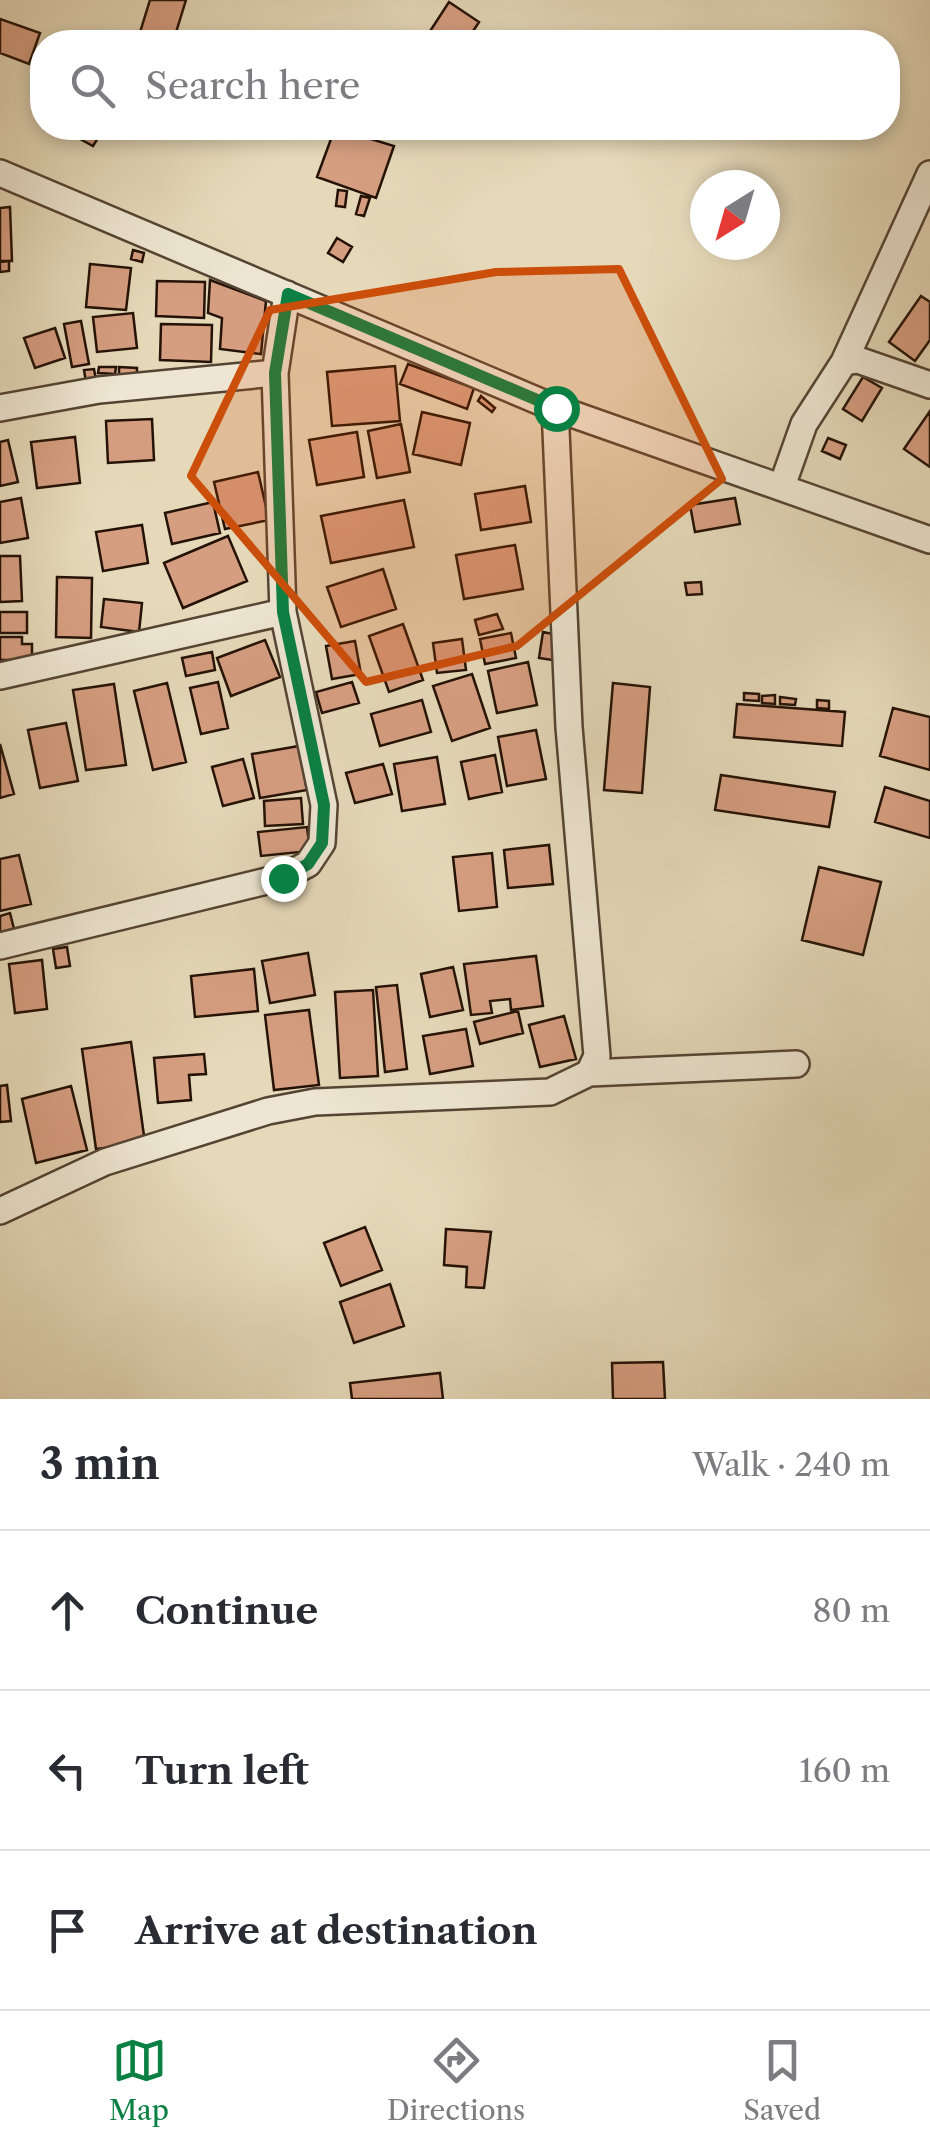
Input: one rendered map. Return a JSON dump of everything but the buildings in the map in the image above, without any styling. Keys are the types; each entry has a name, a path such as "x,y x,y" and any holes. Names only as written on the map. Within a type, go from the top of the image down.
{"street":[{"path":"0,173 556,408 930,540"},
{"path":"782,486 804,424 844,362 930,174"},
{"path":"0,946 283,878 308,864 322,843 324,805 283,612 275,373 288,294"},
{"path":"844,362 858,360 930,384"},
{"path":"0,408 98,390 275,373"},
{"path":"556,408 569,726 597,1056 589,1072"},
{"path":"0,676 283,612"},
{"path":"0,1210 105,1162 268,1112 315,1102 550,1092 589,1072 796,1064"}],"highlighted area":[{"path":"619,269 722,479 517,646 366,682 191,476 270,310 496,272"}],"route":[{"path":"283,878 308,864 322,843 324,805 283,612 275,373 288,294 556,408"}]}
